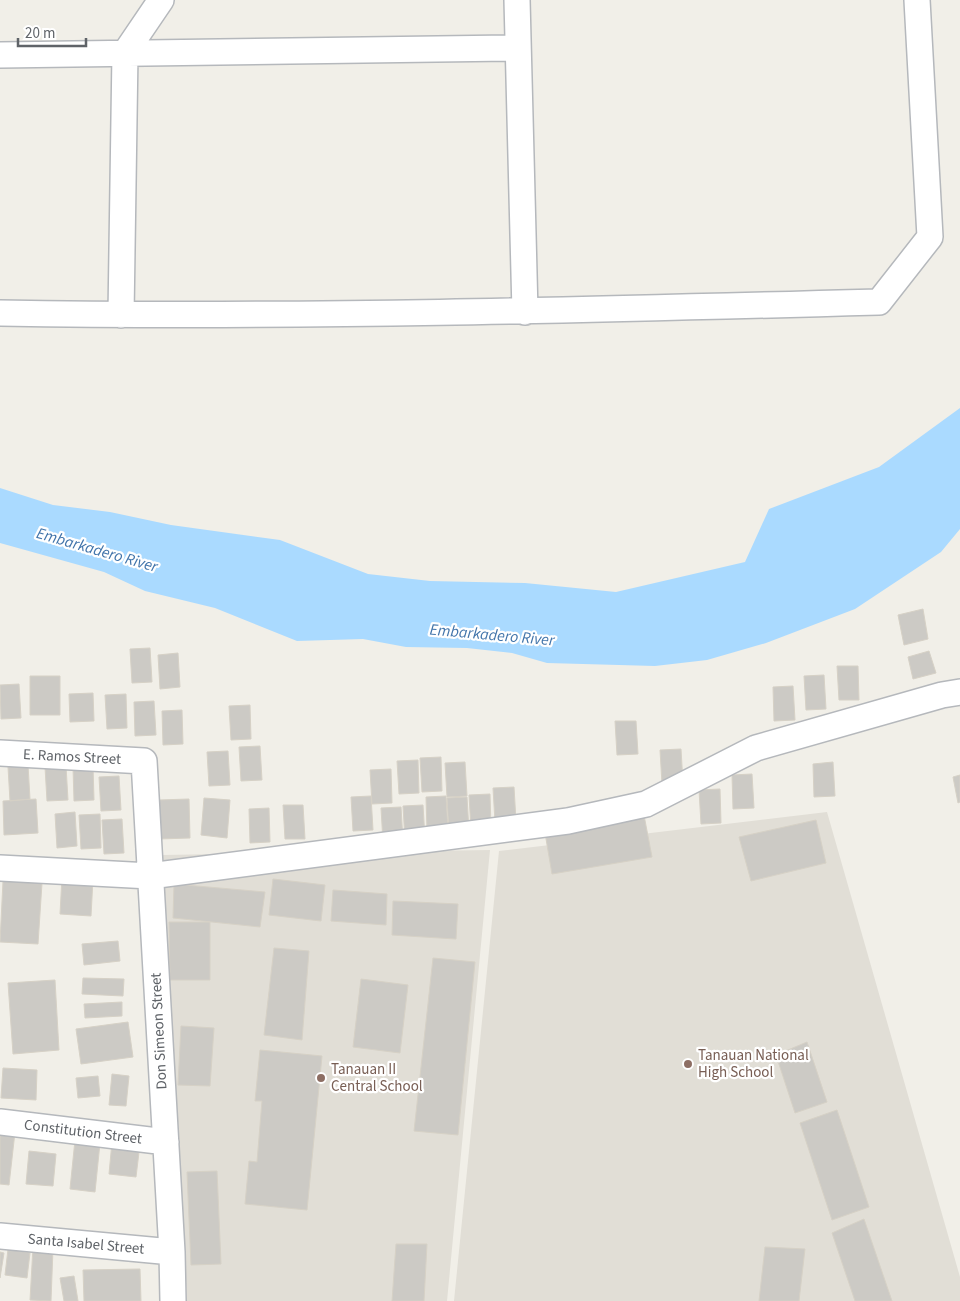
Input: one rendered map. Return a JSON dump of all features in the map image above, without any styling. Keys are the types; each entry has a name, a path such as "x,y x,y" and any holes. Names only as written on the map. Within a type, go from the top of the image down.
{"street":[{"path":"121,315 125,53 161,0"},
{"path":"517,0 525,312"},
{"path":"0,313 121,315 525,312 879,302 930,237 917,0"},
{"path":"0,55 518,48"},
{"path":"0,868 150,876 578,819 646,804 756,748 942,695 960,692"},
{"name":"E. Ramos Street","path":"0,752 144,761"},
{"name":"Don Simeon Street","path":"144,761 172,1252 173,1301"},
{"name":"Constitution Street","path":"0,1122 166,1142"},
{"name":"Santa Isabel Street","path":"0,1236 172,1252"}],"shaded area":[{"name":"Tanauan National High School","path":"827,812 960,1277 960,1301 454,1301 499,851"},
{"name":"Tanauan II Central School","path":"490,850 447,1301 187,1301 162,855"}],"water":[{"name":"Embarkadero River","path":"960,408 960,529 941,552 855,609 766,643 707,660 655,666 547,663 512,653 467,648 406,647 363,639 297,641 215,608 145,591 104,572 0,543 0,488 53,505 110,512 171,525 280,540 368,574 430,581 525,583 616,592 745,562 769,509 879,467"}],"building":[{"path":"923,609 928,639 904,645 898,615"},
{"path":"150,648 152,682 132,683 130,649"},
{"path":"929,651 936,673 913,679 908,657"},
{"path":"178,653 180,687 160,689 158,655"},
{"path":"837,666 858,666 859,700 839,700"},
{"path":"824,675 826,709 806,710 804,676"},
{"path":"30,676 60,676 60,715 30,715"},
{"path":"19,684 21,718 1,719 0,685"},
{"path":"793,686 795,720 774,721 773,687"},
{"path":"93,693 94,721 70,722 69,694"},
{"path":"126,694 127,728 107,729 105,695"},
{"path":"154,701 156,735 135,736 134,702"},
{"path":"250,705 251,739 231,740 229,706"},
{"path":"182,710 183,744 163,745 162,711"},
{"path":"615,721 636,721 638,754 617,755"},
{"path":"260,746 262,780 241,781 239,747"},
{"path":"681,749 683,783 662,784 660,750"},
{"path":"228,751 230,785 209,786 207,752"},
{"path":"441,757 442,791 422,792 420,758"},
{"path":"418,760 419,793 399,794 397,761"},
{"path":"465,762 467,796 447,797 445,763"},
{"path":"833,762 835,796 814,797 813,764"},
{"path":"28,765 30,799 10,801 8,767"},
{"path":"66,766 68,800 47,801 45,767"},
{"path":"93,766 94,800 74,801 73,767"},
{"path":"391,769 392,803 372,804 370,770"},
{"path":"752,774 754,808 733,809 732,775"},
{"path":"960,775 960,802 958,803 953,777"},
{"path":"119,776 121,810 101,811 99,777"},
{"path":"514,787 516,821 495,822 493,788"},
{"path":"720,789 721,823 701,824 699,790"},
{"path":"490,794 491,828 471,829 469,795"},
{"path":"371,796 373,830 353,831 351,797"},
{"path":"446,796 448,830 427,831 426,797"},
{"path":"467,797 469,831 449,832 447,798"},
{"path":"204,798 230,800 227,838 201,835"},
{"path":"36,799 38,833 4,835 3,801"},
{"path":"189,799 190,838 159,839 159,800"},
{"path":"283,805 303,805 305,839 285,839"},
{"path":"423,805 425,839 405,840 403,806"},
{"path":"401,807 403,841 383,842 381,808"},
{"path":"269,808 270,842 250,843 249,809"},
{"path":"643,810 652,857 552,874 544,827"},
{"path":"75,812 77,846 57,848 55,814"},
{"path":"100,814 101,848 81,849 79,815"},
{"path":"122,819 124,853 104,854 102,820"},
{"path":"816,820 826,863 751,881 739,837"},
{"path":"62,877 93,879 91,916 60,914"},
{"path":"273,879 325,885 321,921 269,915"},
{"path":"3,881 42,883 38,944 0,942"},
{"path":"174,884 265,892 260,927 173,918"},
{"path":"333,890 387,894 386,925 331,921"},
{"path":"393,901 458,904 456,939 392,935"},
{"path":"169,922 210,922 210,980 170,980"},
{"path":"118,941 120,961 84,965 82,944"},
{"path":"274,948 309,951 302,1040 264,1035"},
{"path":"433,958 475,962 458,1135 414,1131"},
{"path":"83,978 124,979 123,996 82,994"},
{"path":"361,979 408,985 400,1053 353,1047"},
{"path":"55,980 59,1050 13,1054 8,983"},
{"path":"122,1002 122,1016 85,1018 84,1004"},
{"path":"128,1022 133,1057 81,1064 76,1029"},
{"path":"181,1026 214,1028 210,1086 178,1085"},
{"path":"807,1042 827,1102 795,1113 776,1055"},
{"path":"260,1050 322,1056 307,1210 245,1204 249,1161 257,1162 262,1101 255,1101"},
{"path":"3,1068 37,1070 36,1100 1,1098"},
{"path":"112,1074 129,1076 126,1106 109,1105"},
{"path":"98,1076 100,1096 78,1098 76,1078"},
{"path":"837,1110 869,1207 832,1220 800,1123"},
{"path":"0,1130 15,1132 9,1185 0,1184"},
{"path":"75,1140 100,1143 95,1192 70,1189"},
{"path":"112,1142 140,1144 136,1177 109,1174"},
{"path":"29,1151 56,1154 53,1186 26,1184"},
{"path":"217,1171 221,1264 191,1265 187,1172"},
{"path":"864,1219 892,1301 855,1301 832,1233"},
{"path":"396,1244 427,1244 424,1301 392,1301"},
{"path":"33,1247 53,1249 51,1301 30,1300"},
{"path":"765,1247 805,1249 799,1301 759,1301"},
{"path":"8,1249 30,1253 27,1278 5,1275"},
{"path":"0,1252 4,1253 0,1278"},
{"path":"140,1269 141,1301 84,1301 83,1270"},
{"path":"74,1276 78,1301 64,1301 60,1278"}],"place":[{"name":"Tanauan National High School","path":"688,1064"},
{"name":"Tanauan II Central School","path":"321,1078"}]}
